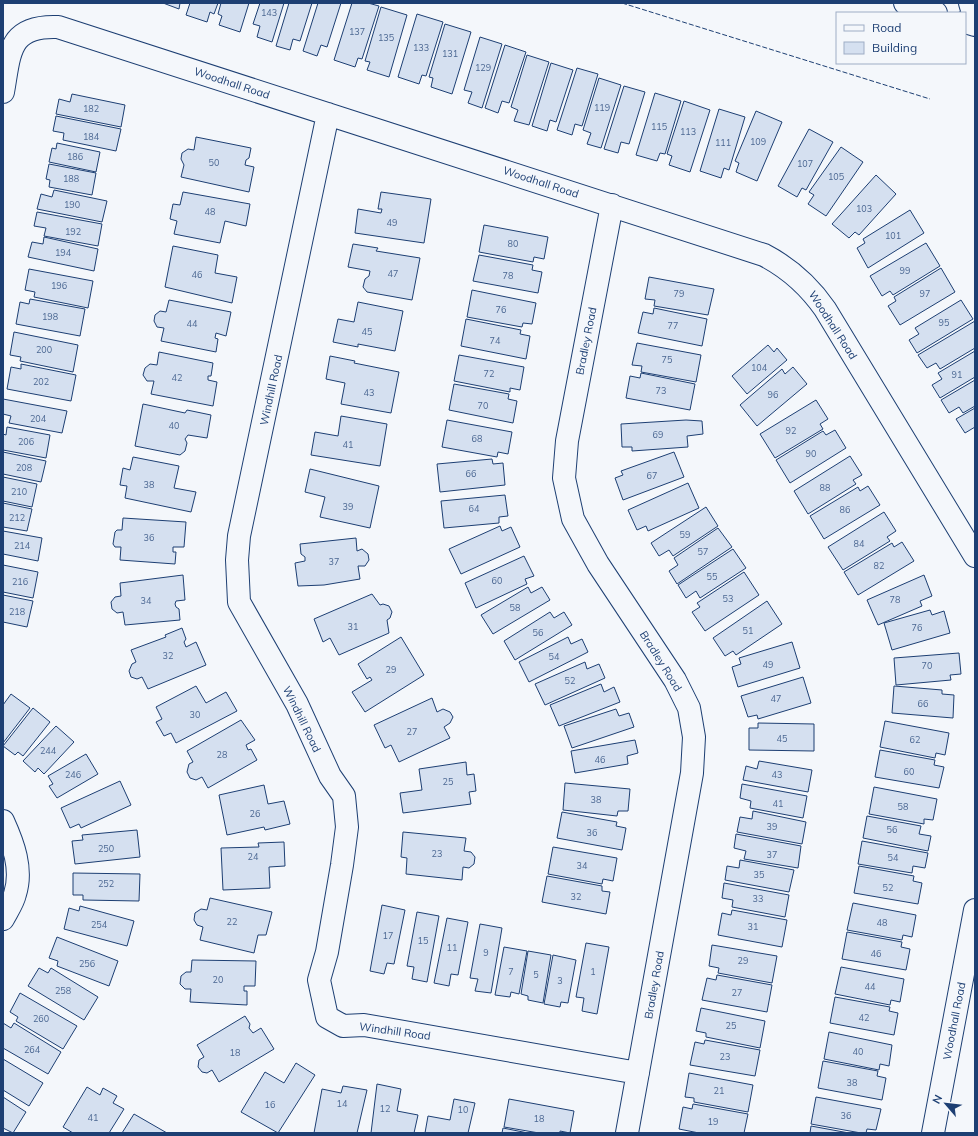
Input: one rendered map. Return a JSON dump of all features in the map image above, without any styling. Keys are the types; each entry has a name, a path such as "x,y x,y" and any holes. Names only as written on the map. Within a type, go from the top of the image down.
{"street":[{"path":"905,3 933,12"},
{"path":"970,3 975,20"},
{"name":"Woodhall Road","path":"3,92 10,52 18,37 32,29 58,27 764,255 778,262 806,285 826,309 975,556"},
{"name":"Windhill Road","path":"328,114 239,536 237,560 239,602 296,704 330,776 344,796 347,827 344,850 327,952 319,980 327,1017 343,1026 364,1025 638,1073"},
{"name":"Bradley Road","path":"612,205 567,441 564,478 573,519 598,564 675,680 689,708 694,737 692,773 627,1133"},
{"path":"3,821 13,842 18,865 16,893 3,920"},
{"name":"Woodhall Road","path":"933,1133 975,910"}],"building":[{"path":"163,3 180,3 179,9"},
{"path":"190,3 218,3 214,14 210,12 207,22 186,15"},
{"path":"221,3 249,3 240,32 219,25 222,16 218,14"},
{"path":"260,3 284,3 272,42 257,37 260,26 253,24"},
{"path":"289,3 312,3 300,41 293,39 290,50 276,46"},
{"path":"318,3 341,3 327,47 321,45 317,56 303,51"},
{"path":"352,3 368,3 379,6 362,59 358,58 355,67 334,60"},
{"path":"381,7 407,15 389,77 367,70 370,62 365,61"},
{"path":"417,14 443,22 426,76 422,75 419,84 398,77"},
{"path":"445,24 471,32 452,94 431,87 433,78 429,77"},
{"path":"480,37 502,44 482,108 468,103 472,92 464,90"},
{"path":"505,45 526,52 509,103 502,101 498,113 485,108"},
{"path":"527,55 549,62 529,125 514,121 518,110 511,107"},
{"path":"551,63 573,70 556,122 550,120 547,131 532,126"},
{"path":"577,68 598,74 582,126 575,124 572,135 557,130"},
{"path":"599,78 621,85 601,148 587,144 591,133 583,130"},
{"path":"624,86 645,92 629,144 621,142 618,153 604,149"},
{"path":"655,93 681,101 665,154 660,153 657,161 636,155"},
{"path":"72,94 125,105 121,127 56,114 59,99 70,102"},
{"path":"684,101 710,110 690,172 669,165 672,156 667,154"},
{"path":"719,109 745,117 729,170 724,168 721,178 700,171"},
{"path":"756,111 782,122 757,181 736,172 739,163 735,161"},
{"path":"56,116 121,129 116,151 63,140 64,133 53,131"},
{"path":"809,129 833,142 806,190 802,188 797,197 778,186"},
{"path":"196,137 251,148 249,158 246,160 245,165 254,167 249,192 181,177 184,165 181,159 182,153 188,149 194,150"},
{"path":"57,143 100,152 96,172 49,162 52,148 56,149"},
{"path":"841,147 863,162 826,216 808,204 814,195 809,192"},
{"path":"49,164 96,173 92,195 49,187 50,180 46,179"},
{"path":"876,175 896,194 859,235 855,232 849,238 832,224"},
{"path":"54,190 107,201 102,222 37,209 41,194 52,197"},
{"path":"183,192 250,204 246,226 225,221 220,243 174,234 177,221 170,219 173,204 180,205"},
{"path":"381,192 431,199 424,243 355,233 358,209 381,213 382,209 378,209"},
{"path":"910,210 924,233 868,268 857,248 865,243 863,239"},
{"path":"37,212 102,224 98,246 44,236 46,228 34,226"},
{"path":"484,225 548,237 544,259 534,257 533,262 479,252"},
{"path":"44,237 98,249 94,271 28,257 32,242 43,244"},
{"path":"926,243 940,266 893,295 890,291 882,296 870,276"},
{"path":"353,244 378,248 376,251 420,258 412,300 367,292 363,287 365,279 369,276 370,271 348,267"},
{"path":"173,246 218,255 215,273 237,277 232,303 165,287"},
{"path":"479,255 533,265 532,270 542,272 538,293 473,281"},
{"path":"941,268 955,292 900,325 888,306 896,301 894,297"},
{"path":"29,269 93,281 88,308 34,297 35,292 25,290"},
{"path":"649,277 714,289 708,315 654,306 655,300 645,299"},
{"path":"472,290 536,303 532,324 523,323 522,327 467,317"},
{"path":"30,299 85,309 80,336 16,324 20,302 29,304"},
{"path":"169,300 231,312 226,336 216,333 215,338 218,339 216,352 161,341 164,328 157,327 154,321 155,315 160,311 166,312"},
{"path":"961,300 973,319 917,353 909,340 919,334 915,328"},
{"path":"358,302 403,311 395,351 358,344 358,347 333,342 338,319 354,322"},
{"path":"654,308 707,319 702,346 638,333 643,312 653,314"},
{"path":"466,319 521,330 520,334 530,336 526,359 461,346"},
{"path":"975,321 975,348 940,369 936,363 927,368 918,355"},
{"path":"14,332 78,345 73,372 20,361 21,357 10,355"},
{"path":"637,343 701,355 696,382 641,372 642,366 632,365"},
{"path":"768,345 774,352 777,348 787,360 747,394 732,376"},
{"path":"975,351 975,377 940,398 932,385 942,379 938,373"},
{"path":"159,352 213,363 211,376 208,376 208,380 217,382 213,406 151,394 154,381 147,381 143,375 145,368 150,364 157,365"},
{"path":"459,355 524,367 520,390 510,388 510,392 454,381"},
{"path":"330,356 355,361 354,363 399,372 391,413 341,404 345,383 326,379"},
{"path":"21,364 76,375 71,401 7,389 11,367 21,369"},
{"path":"793,367 807,384 757,426 740,405 782,369 785,374"},
{"path":"641,373 695,384 690,410 626,398 630,376 640,378"},
{"path":"975,380 975,406 963,413 959,407 949,413 941,400"},
{"path":"454,384 509,394 508,399 517,401 513,423 449,410"},
{"path":"3,399 67,411 62,433 9,423 11,416 3,414"},
{"path":"816,400 828,419 820,424 823,429 775,458 760,434"},
{"path":"143,404 185,413 187,410 211,415 207,438 188,435 185,439 187,443 185,451 180,455 135,446"},
{"path":"975,408 975,427 965,433 956,419"},
{"path":"341,416 387,424 380,466 311,455 315,432 338,436"},
{"path":"447,420 512,432 508,454 498,452 497,457 442,447"},
{"path":"686,420 702,421 703,434 687,436 688,447 632,451 632,447 622,447 621,424"},
{"path":"7,427 50,435 46,458 3,450 3,434 6,435"},
{"path":"835,430 846,448 790,483 776,460 823,431 826,435"},
{"path":"3,452 46,461 41,482 3,474"},
{"path":"674,452 684,477 623,500 615,478 623,475 621,471"},
{"path":"850,456 862,475 853,480 856,484 808,514 794,491"},
{"path":"133,457 179,466 174,488 196,492 191,512 125,498 127,486 120,485 123,468 130,470"},
{"path":"492,459 493,464 503,463 505,485 440,492 437,464"},
{"path":"310,469 379,486 370,528 320,517 325,497 305,492"},
{"path":"3,477 37,484 32,507 3,501"},
{"path":"688,483 699,508 648,531 646,526 637,530 628,510"},
{"path":"868,486 880,505 824,539 810,516 858,487 860,491"},
{"path":"505,495 508,516 499,517 499,523 444,528 441,501"},
{"path":"3,503 32,509 27,531 3,527"},
{"path":"706,507 718,526 673,556 669,550 659,556 651,543"},
{"path":"884,512 896,531 887,537 890,541 843,570 828,547"},
{"path":"123,518 186,522 184,547 173,547 173,552 176,552 175,564 120,560 121,547 115,547 113,544 115,532 117,530 122,530"},
{"path":"500,526 502,531 511,527 520,547 461,574 449,549"},
{"path":"718,528 732,547 677,584 669,571 678,565 674,558"},
{"path":"3,531 42,538 38,561 3,554"},
{"path":"356,538 357,551 362,549 368,554 369,560 365,566 358,566 360,579 324,585 298,586 295,563 305,561 305,557 301,554 300,544"},
{"path":"902,542 914,561 858,595 844,572 892,543 894,547"},
{"path":"733,549 746,568 700,598 696,591 686,598 678,585"},
{"path":"524,556 534,576 525,579 527,584 476,608 465,583"},
{"path":"3,565 38,572 33,598 3,592"},
{"path":"744,572 759,595 705,631 692,612 700,607 697,603"},
{"path":"183,575 185,600 176,601 175,604 179,609 180,620 125,625 123,612 117,613 112,609 111,602 115,597 121,596 120,583"},
{"path":"924,575 932,596 920,601 922,606 878,625 867,600"},
{"path":"528,587 531,593 542,587 550,600 493,634 481,615"},
{"path":"372,594 380,605 383,604 389,606 392,612 390,618 387,620 389,633 339,655 330,638 323,642 314,619"},
{"path":"3,595 33,601 27,627 3,622"},
{"path":"767,601 782,624 736,655 733,651 725,656 713,638"},
{"path":"930,610 932,615 944,611 950,633 892,650 884,623"},
{"path":"550,612 554,618 564,612 572,625 515,660 504,641"},
{"path":"182,628 186,639 184,642 186,647 196,642 206,665 148,689 142,677 137,679 131,677 129,671 132,664 136,662 131,650 166,637 165,635"},
{"path":"401,637 424,675 365,712 352,692 372,680 370,677 367,679 358,664"},
{"path":"568,637 571,644 582,639 588,652 529,682 519,662"},
{"path":"792,642 800,668 738,687 732,667 741,664 739,658"},
{"path":"959,653 961,674 950,675 951,680 896,685 894,658"},
{"path":"585,662 587,669 599,664 605,678 545,705 535,684"},
{"path":"803,677 811,703 758,719 757,715 748,717 741,696"},
{"path":"601,684 604,692 614,687 620,702 559,726 550,705"},
{"path":"196,686 206,703 226,692 237,711 176,743 171,733 164,736 156,722 162,719 156,707"},
{"path":"894,686 942,690 942,694 954,695 953,718 892,713"},
{"path":"11,694 30,708 3,743 3,705"},
{"path":"432,698 437,712 443,709 450,712 453,717 450,723 444,727 450,738 399,762 391,745 385,748 374,725"},
{"path":"33,708 50,722 23,756 18,752 15,755 3,746"},
{"path":"616,709 619,716 629,713 634,727 572,748 564,726"},
{"path":"241,720 255,740 246,745 248,750 251,749 257,760 208,788 202,777 196,780 190,778 187,772 189,764 193,762 187,751"},
{"path":"885,721 949,733 945,755 936,753 935,758 880,747"},
{"path":"758,723 814,724 814,751 749,750 749,728 758,728"},
{"path":"56,726 74,742 44,774 38,768 35,772 23,761"},
{"path":"635,740 638,753 627,756 628,764 575,773 571,751"},
{"path":"880,750 935,760 934,765 944,767 939,788 875,777"},
{"path":"86,754 98,774 57,798 49,786 53,784 48,776"},
{"path":"759,761 812,770 808,792 743,780 746,766 757,769"},
{"path":"466,762 467,775 474,774 476,791 469,792 471,804 403,813 400,793 422,790 419,769"},
{"path":"120,781 131,805 81,828 79,824 70,828 61,808"},
{"path":"565,783 630,789 628,811 618,811 617,816 563,810"},
{"path":"742,784 807,796 803,818 750,808 751,801 740,798"},
{"path":"264,785 268,804 284,801 290,824 265,830 264,827 227,835 219,795"},
{"path":"874,787 937,799 933,820 924,819 924,824 869,814"},
{"path":"753,811 806,822 802,844 737,832 740,817 752,819"},
{"path":"562,812 617,822 616,826 626,828 622,850 557,838"},
{"path":"867,816 921,826 919,834 931,836 928,851 863,838"},
{"path":"137,830 140,857 75,864 72,841 83,840 82,835"},
{"path":"403,832 466,838 464,851 471,852 475,857 474,864 469,868 463,867 462,880 406,874 407,858 401,857"},
{"path":"736,834 801,846 798,868 744,859 746,851 734,848"},
{"path":"862,841 928,853 925,868 913,866 912,873 858,864"},
{"path":"284,842 285,866 269,867 270,888 223,890 221,848 259,847 258,843"},
{"path":"553,847 617,858 613,881 603,879 602,884 548,874"},
{"path":"740,860 794,870 789,892 725,880 727,866 739,868"},
{"path":"859,866 914,876 913,881 922,883 918,904 854,893"},
{"path":"73,873 140,874 139,901 83,900 83,895 73,895"},
{"path":"547,876 602,886 602,891 610,892 606,914 542,902"},
{"path":"724,883 789,895 785,917 732,907 733,900 722,898"},
{"path":"210,898 272,912 266,935 258,935 254,953 200,940 203,927 197,925 194,920 195,913 201,909 207,910"},
{"path":"853,903 916,915 912,937 903,935 902,940 847,930"},
{"path":"382,905 405,910 394,964 387,963 384,974 370,971"},
{"path":"80,906 134,921 127,946 64,929 69,908 79,911"},
{"path":"732,910 787,920 782,947 718,935 722,913 731,915"},
{"path":"417,912 439,916 427,982 412,979 414,967 407,966"},
{"path":"447,918 468,922 458,975 451,974 449,986 434,983"},
{"path":"480,924 502,928 491,993 475,991 478,979 470,978"},
{"path":"847,932 902,942 901,947 910,949 906,970 842,959"},
{"path":"57,937 118,961 109,986 57,966 58,961 49,958"},
{"path":"586,943 609,947 597,1014 582,1011 584,998 576,997"},
{"path":"712,945 777,956 772,983 718,973 719,968 709,966"},
{"path":"504,947 527,951 519,994 511,992 510,997 495,995"},
{"path":"528,951 551,955 543,1003 528,1000 528,996 521,994"},
{"path":"553,955 576,960 568,1003 561,1002 560,1007 544,1004"},
{"path":"192,960 256,961 255,986 244,986 244,991 247,991 247,1005 190,1002 191,989 185,989 180,984 181,976 186,972 191,972"},
{"path":"841,967 904,979 900,1002 891,1000 890,1005 835,994"},
{"path":"39,968 48,973 51,968 98,997 84,1020 28,986"},
{"path":"717,975 772,985 767,1012 702,1000 707,978 716,980"},
{"path":"20,993 77,1026 63,1049 16,1021 18,1017 10,1012"},
{"path":"835,997 890,1007 889,1011 898,1013 894,1035 830,1023"},
{"path":"701,1008 765,1021 760,1048 706,1037 706,1033 696,1031"},
{"path":"245,1016 250,1024 249,1028 253,1033 261,1028 274,1049 219,1082 212,1070 207,1073 202,1072 198,1067 199,1060 204,1057 197,1045"},
{"path":"3,1023 11,1028 14,1023 61,1052 48,1074 3,1048"},
{"path":"829,1032 892,1045 889,1066 880,1064 879,1070 824,1059"},
{"path":"705,1040 760,1050 755,1076 690,1065 695,1042 704,1044"},
{"path":"3,1059 43,1083 29,1106 3,1090"},
{"path":"823,1061 878,1071 877,1076 886,1078 882,1100 818,1088"},
{"path":"296,1063 315,1075 278,1133 241,1112 265,1072 284,1083"},
{"path":"689,1073 753,1085 748,1112 694,1102 694,1098 685,1097"},
{"path":"377,1084 401,1089 397,1111 418,1115 414,1133 371,1133"},
{"path":"343,1086 367,1090 357,1133 314,1133 322,1089 341,1093"},
{"path":"87,1087 100,1095 103,1088 117,1096 113,1103 124,1109 109,1133 73,1133 63,1127"},
{"path":"3,1097 26,1112 13,1133 3,1128"},
{"path":"816,1097 881,1109 876,1130 867,1129 866,1133 861,1133 811,1124"},
{"path":"454,1099 475,1103 468,1133 425,1133 428,1116 450,1120"},
{"path":"509,1099 574,1111 570,1133 560,1131 560,1133 539,1133 504,1127"},
{"path":"693,1104 748,1114 744,1133 699,1133 679,1129 683,1107 692,1109"},
{"path":"134,1114 167,1133 122,1133"},
{"path":"811,1126 849,1133 810,1133"},
{"path":"503,1128 528,1133 502,1133"}],"fence":[{"path":"622,3 930,99"}]}
